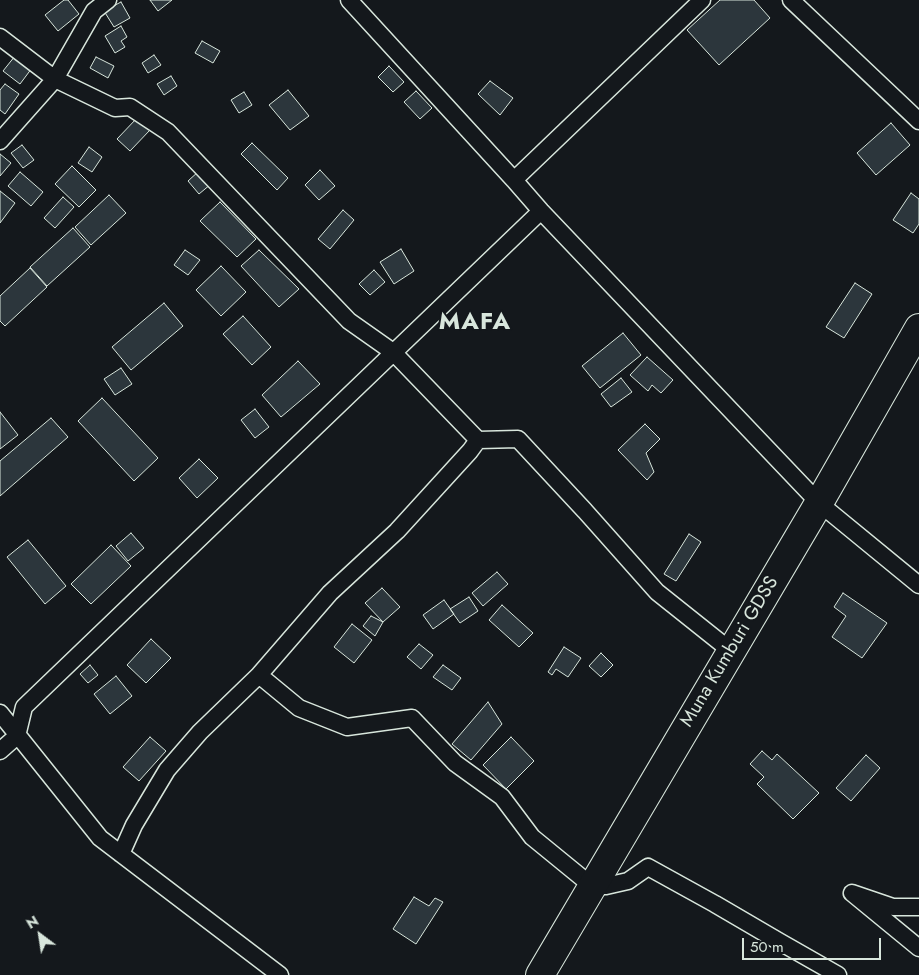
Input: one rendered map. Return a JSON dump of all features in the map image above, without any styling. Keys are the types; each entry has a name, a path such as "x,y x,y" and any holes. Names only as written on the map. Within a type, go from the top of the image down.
{"highway":[{"name":"Muna Kumburi GDSS","path":"540,975 819,503 918,331"}],"street":[{"path":"0,141 55,78 94,11 108,0"},
{"path":"349,0 541,211 819,503 919,586"},
{"path":"514,180 702,0"},
{"path":"791,0 919,121"},
{"path":"0,37 55,78 115,108 130,107 168,132 349,321 393,352 478,440 518,439 657,592 730,651"},
{"path":"0,750 17,736 24,707 541,211"},
{"path":"121,854 134,825 166,770 200,732 259,675 330,594 397,531 470,452 478,440"},
{"path":"259,675 299,708 347,727 412,718 455,762 502,797 532,837 592,886 606,886 628,881 648,867 838,975"},
{"path":"0,713 100,838 280,975"},
{"path":"919,907 893,907 852,893 919,948"}],"building":[{"path":"64,0 68,0 79,14 58,31 45,15"},
{"path":"150,0 172,0 158,11"},
{"path":"720,0 754,0 770,18 719,65 687,30"},
{"path":"121,2 130,18 114,27 104,11"},
{"path":"121,26 127,37 121,41 125,47 115,53 105,36"},
{"path":"202,41 220,51 213,63 195,53"},
{"path":"154,55 161,65 148,73 142,63"},
{"path":"15,56 32,68 20,84 3,71"},
{"path":"96,57 114,66 108,78 90,68"},
{"path":"389,66 404,82 393,92 378,77"},
{"path":"171,76 177,86 164,95 157,84"},
{"path":"490,81 513,98 500,115 478,94"},
{"path":"5,84 19,94 5,114 0,110 0,90"},
{"path":"288,90 309,116 290,130 269,105"},
{"path":"416,91 432,108 420,119 404,102"},
{"path":"244,92 252,105 239,113 231,100"},
{"path":"137,118 150,130 130,151 117,139"},
{"path":"891,123 910,145 876,175 857,153"},
{"path":"252,143 288,178 277,190 241,154"},
{"path":"22,145 34,160 23,168 11,153"},
{"path":"89,147 102,157 92,172 78,163"},
{"path":"0,154 11,163 0,176"},
{"path":"72,166 96,190 79,207 55,184"},
{"path":"320,170 335,186 319,200 305,185"},
{"path":"199,171 211,184 199,194 188,181"},
{"path":"20,172 43,192 31,206 8,186"},
{"path":"0,191 15,203 0,223"},
{"path":"911,193 919,199 919,224 913,233 893,220"},
{"path":"109,195 126,213 91,245 75,227"},
{"path":"63,197 74,207 55,228 44,218"},
{"path":"220,202 256,239 237,257 200,221"},
{"path":"343,210 354,220 330,249 318,239"},
{"path":"73,228 90,247 47,286 30,267"},
{"path":"401,249 414,271 394,284 380,262"},
{"path":"185,250 200,260 188,275 174,265"},
{"path":"259,250 299,289 279,307 241,266"},
{"path":"221,266 246,292 221,316 196,290"},
{"path":"30,268 47,287 5,326 0,321 0,296"},
{"path":"374,270 385,282 370,295 359,284"},
{"path":"855,283 872,294 844,338 826,327"},
{"path":"164,303 183,326 131,370 112,347"},
{"path":"243,316 271,347 252,365 223,334"},
{"path":"623,333 641,355 600,388 582,366"},
{"path":"647,357 673,380 661,393 652,385 648,391 630,375"},
{"path":"298,361 320,384 281,417 262,395"},
{"path":"121,368 132,384 115,395 104,379"},
{"path":"621,378 632,392 611,407 601,394"},
{"path":"102,398 158,458 134,481 78,421"},
{"path":"255,409 269,427 255,438 241,420"},
{"path":"0,412 18,435 0,449"},
{"path":"51,418 68,437 0,496 0,461"},
{"path":"645,424 660,439 646,453 654,472 647,480 618,450"},
{"path":"199,459 218,478 197,498 179,478"},
{"path":"131,533 144,548 128,561 116,546"},
{"path":"689,534 701,542 676,581 664,574"},
{"path":"28,540 66,586 45,604 7,557"},
{"path":"111,545 131,566 91,604 71,584"},
{"path":"497,572 508,584 483,606 472,593"},
{"path":"382,588 400,607 383,622 365,603"},
{"path":"843,593 887,623 862,658 832,637 846,616 834,607"},
{"path":"469,597 478,611 460,623 450,609"},
{"path":"444,600 454,614 433,629 423,615"},
{"path":"502,605 533,633 519,647 489,620"},
{"path":"371,616 383,622 375,636 363,626"},
{"path":"352,624 372,640 354,663 334,647"},
{"path":"151,639 171,658 146,683 127,665"},
{"path":"419,644 433,655 421,669 407,657"},
{"path":"564,647 581,658 568,677 556,669 552,675 548,672"},
{"path":"601,653 613,665 601,677 589,666"},
{"path":"90,665 98,675 88,683 80,674"},
{"path":"443,665 461,678 452,690 433,677"},
{"path":"116,676 132,696 110,714 94,694"},
{"path":"488,702 502,724 471,760 452,744"},
{"path":"150,737 166,751 139,781 123,767"},
{"path":"511,737 534,761 506,789 483,765"},
{"path":"762,751 772,760 777,754 819,793 793,819 757,784 764,777 750,764"},
{"path":"866,755 880,768 851,801 836,788"},
{"path":"414,897 429,906 435,898 443,902 416,944 393,929"}],"district":[{"name":"MAFA","path":"475,323"}]}
